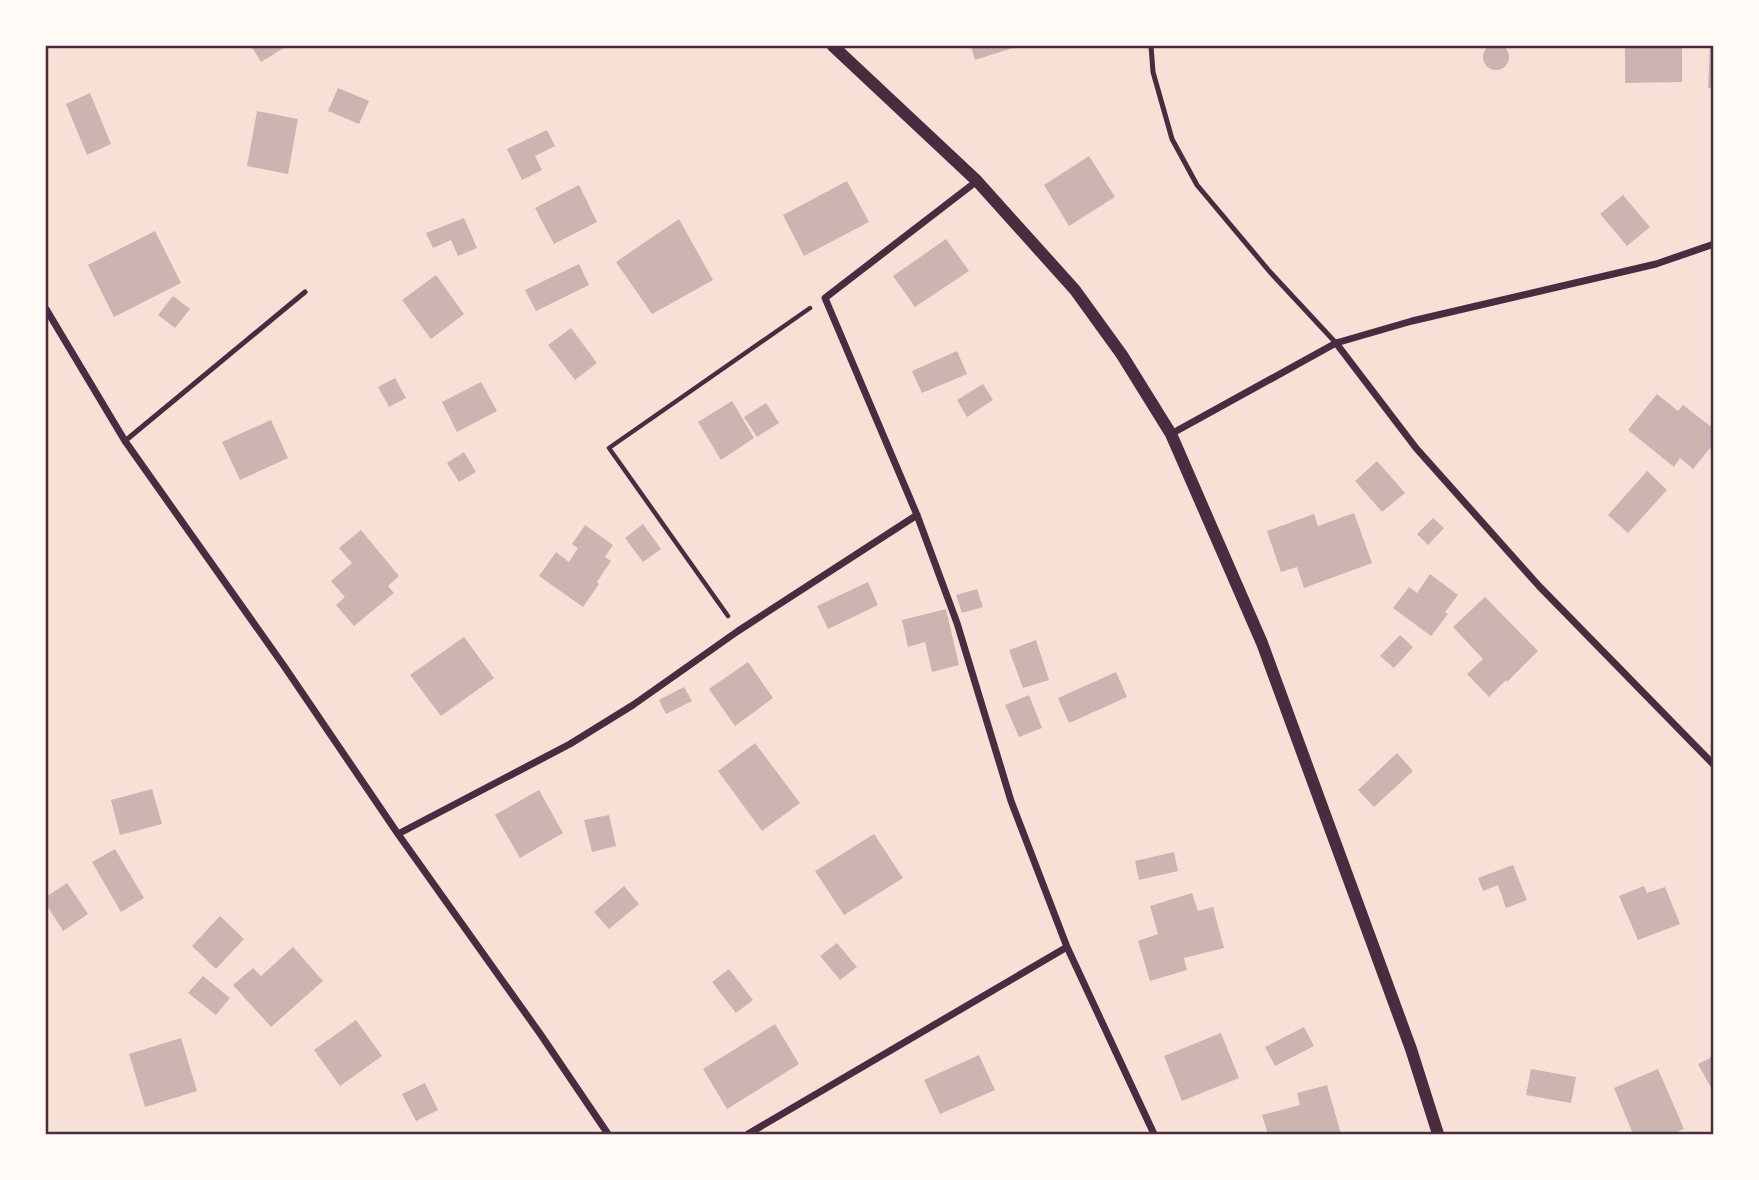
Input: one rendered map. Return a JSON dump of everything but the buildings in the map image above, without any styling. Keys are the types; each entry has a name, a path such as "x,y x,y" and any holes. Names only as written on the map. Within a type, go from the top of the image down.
{"street":[{"path":"833,46 977,181 1074,290 1122,355 1171,434 1262,643 1410,1049 1438,1135"},
{"path":"977,181 825,298 917,515 957,623 1011,802 1067,947 1154,1135"},
{"path":"1171,434 1336,343 1412,321 1656,264 1713,244"},
{"path":"46,309 125,441 541,1035 608,1135"},
{"path":"1336,343 1416,447 1539,586 1713,765"},
{"path":"398,834 570,744 633,705 738,631 917,515"},
{"path":"748,1135 1067,947"}],"lane":[{"path":"1152,46 1153,72 1172,139 1197,185 1270,272 1336,343"},
{"path":"125,441 305,292"}],"path":[{"path":"738,631 609,449 825,298"}]}
